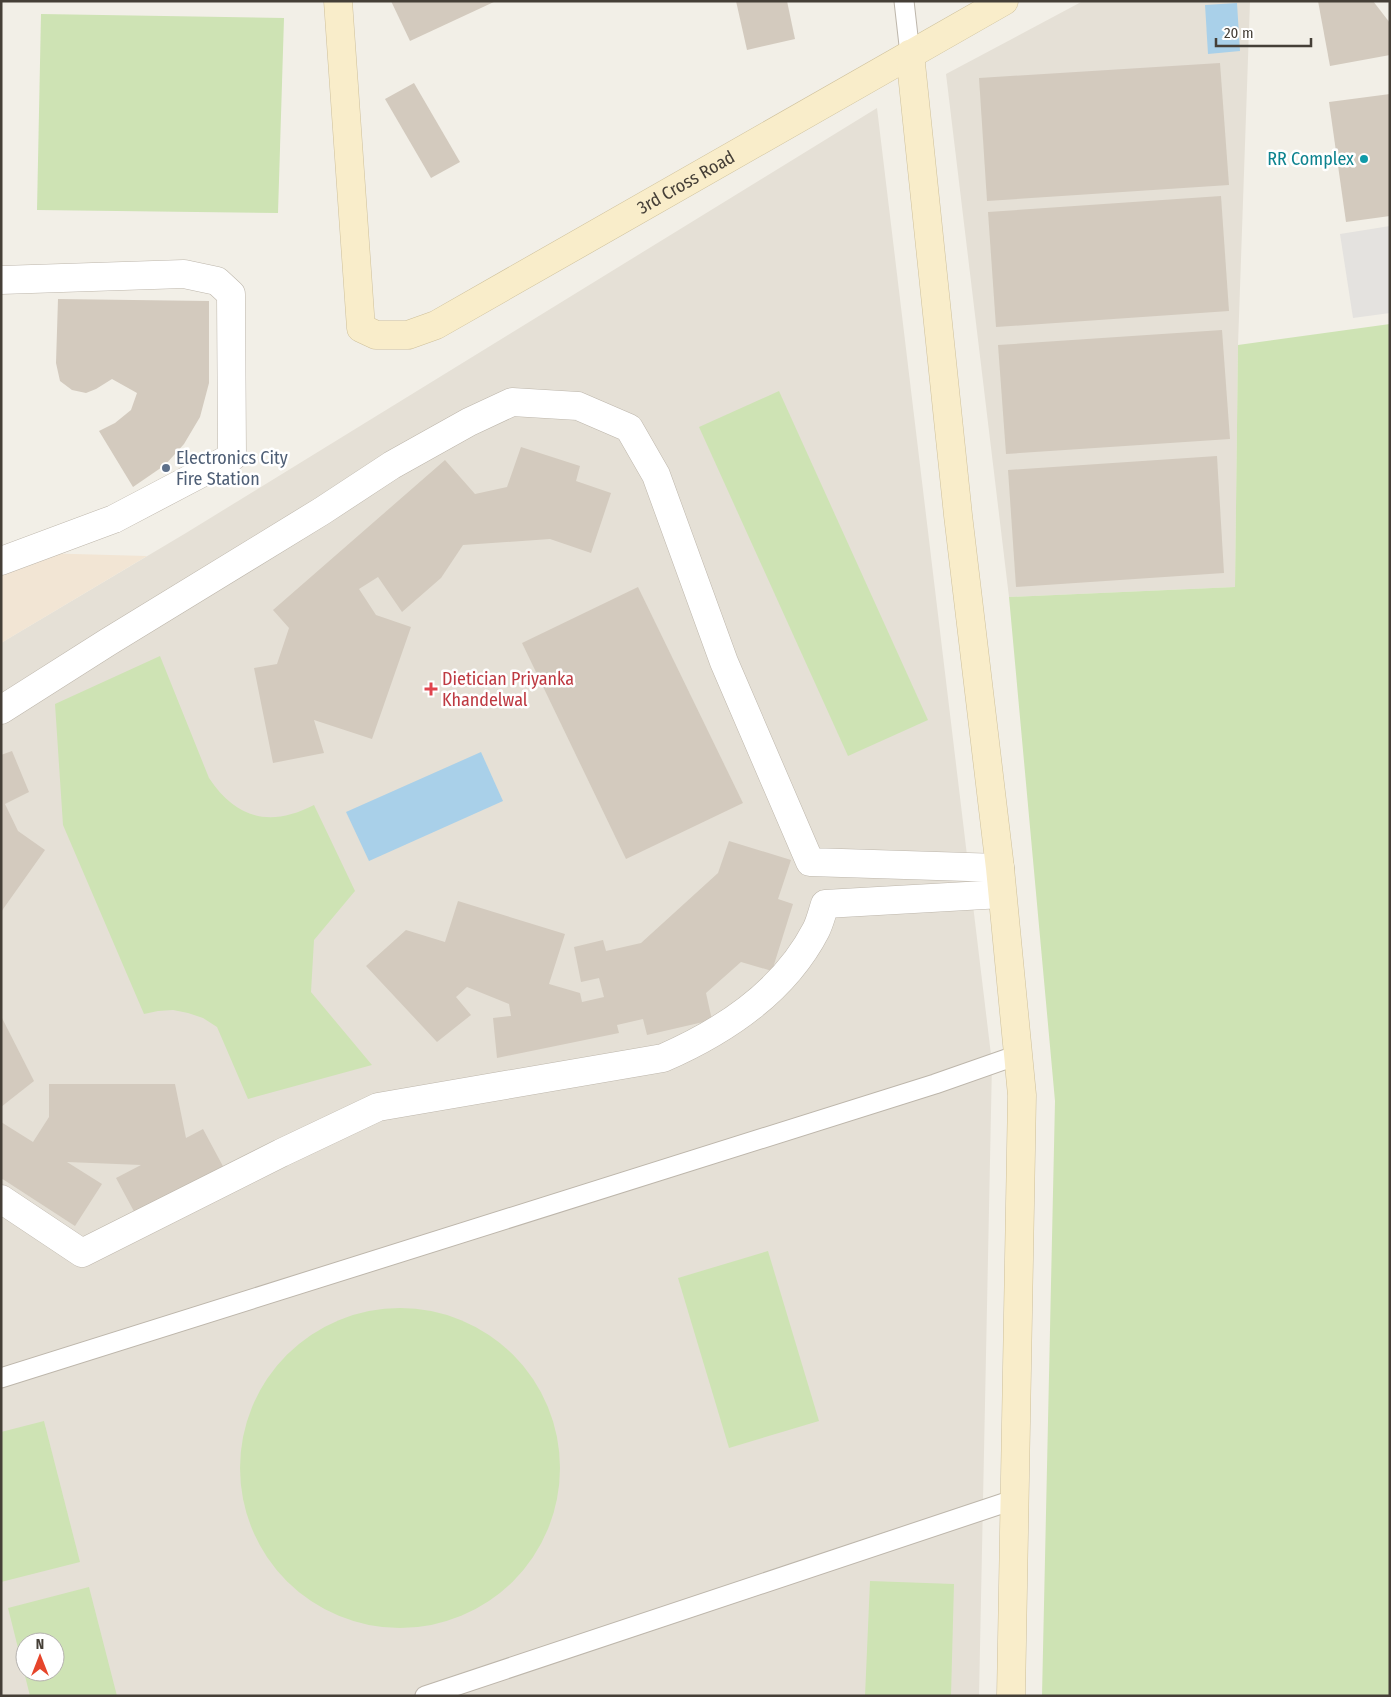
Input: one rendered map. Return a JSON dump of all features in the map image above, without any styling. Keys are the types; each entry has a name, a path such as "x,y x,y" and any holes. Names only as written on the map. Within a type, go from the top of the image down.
{"street":[{"name":"3rd Cross Road","path":"338,1 361,328 376,335 408,335 436,325 1004,1"},
{"path":"910,54 958,515 1001,881 1022,1095 1010,1696"},
{"path":"1,280 184,274 217,281 231,294 232,457 114,519 1,561"},
{"path":"1,710 322,511 392,465 469,422 512,402 578,406 630,428 656,475 724,662 810,862 1001,881"},
{"path":"1,1200 82,1253 281,1153 378,1107 663,1058 696,1044 726,1026 754,1005 778,982 799,957 817,929 824,904 1001,881"}],"lane":[{"path":"904,1 910,54"},
{"path":"1,1378 935,1084 1018,1055"},
{"path":"425,1696 1013,1500"}],"shaded area":[{"path":"1083,1 1250,1 1238,345 1235,587 1009,597 946,74"},
{"path":"877,108 992,1063 979,1696 1,1696 1,643 186,533"},
{"path":"1390,226 1390,313 1353,318 1340,234"},
{"path":"1,552 147,556 1,643"}],"green space":[{"path":"41,14 284,18 278,213 37,210"},
{"path":"1390,324 1390,1696 1042,1696 1055,1101 1009,597 1235,587 1238,345"},
{"path":"779,391 928,720 848,756 699,427"},
{"path":"160,656 209,778 231,803 243,811 256,816 269,817 298,812 314,805 355,891 314,940 311,992 372,1065 248,1099 217,1027 203,1018 173,1010 144,1014 63,825 55,704"},
{"path":"768,1251 819,1421 729,1448 678,1278"},
{"path":"400,1308 431,1311 461,1321 489,1335 513,1355 533,1379 547,1407 557,1437 560,1468 557,1499 547,1529 533,1557 513,1581 489,1601 461,1615 431,1625 400,1628 369,1625 339,1615 311,1601 287,1581 267,1557 253,1529 243,1499 240,1468 243,1437 253,1407 267,1379 287,1355 311,1335 339,1321 369,1311"},
{"path":"44,1421 80,1562 1,1582 1,1432"},
{"path":"870,1581 954,1584 951,1696 865,1696"},
{"path":"89,1587 117,1696 30,1696 26,1682 65,1682 65,1632 15,1632 15,1636 8,1608"}],"water":[{"path":"1237,3 1240,51 1208,54 1205,5"},
{"path":"481,752 503,801 369,861 346,812"}],"building":[{"path":"391,1 496,1 410,41"},
{"path":"736,1 787,1 795,39 747,50"},
{"path":"1318,1 1373,1 1390,23 1390,55 1330,66"},
{"path":"1220,63 1229,185 987,201 979,78"},
{"path":"414,83 460,162 431,178 385,99"},
{"name":"RR Complex","path":"1390,94 1390,216 1346,222 1329,102"},
{"path":"1221,196 1229,311 996,327 988,212"},
{"path":"58,299 209,301 209,383 200,417 184,444 165,465 133,487 99,431 115,423 131,410 137,393 112,379 86,393 72,390 60,381 56,363"},
{"path":"1222,330 1230,439 1006,454 998,345"},
{"path":"521,447 580,466 576,481 611,493 591,553 550,539 463,545 441,578 402,612 378,577 359,589 376,615 411,627 372,739 314,720 324,753 273,763 254,668 277,664 289,628 273,610 445,460 475,494 507,487"},
{"path":"1217,456 1224,573 1016,587 1008,470"},
{"path":"638,587 743,803 626,859 522,643"},
{"path":"12,751 29,792 5,804 18,831 45,850 1,912 1,755"},
{"path":"729,841 791,860 778,899 793,904 772,971 741,962 706,993 712,1020 647,1035 643,1019 617,1025 619,1033 497,1058 493,1018 511,1016 509,1004 467,987 456,997 471,1015 437,1042 366,966 406,930 445,942 458,901 565,934 549,984 580,993 582,1002 604,997 599,978 581,982 574,947 603,940 606,951 641,943 718,873"},
{"path":"1,1016 34,1081 1,1107"},
{"path":"49,1084 175,1084 186,1138 203,1129 225,1170 137,1217 116,1178 141,1165 67,1162 102,1184 75,1226 1,1178 1,1122 33,1142 49,1117"}],"place":[{"name":"RR Complex","path":"1364,159"},
{"name":"Electronics City Fire Station","path":"166,468"},
{"name":"Dietician Priyanka Khandelwal","path":"431,689"}]}
